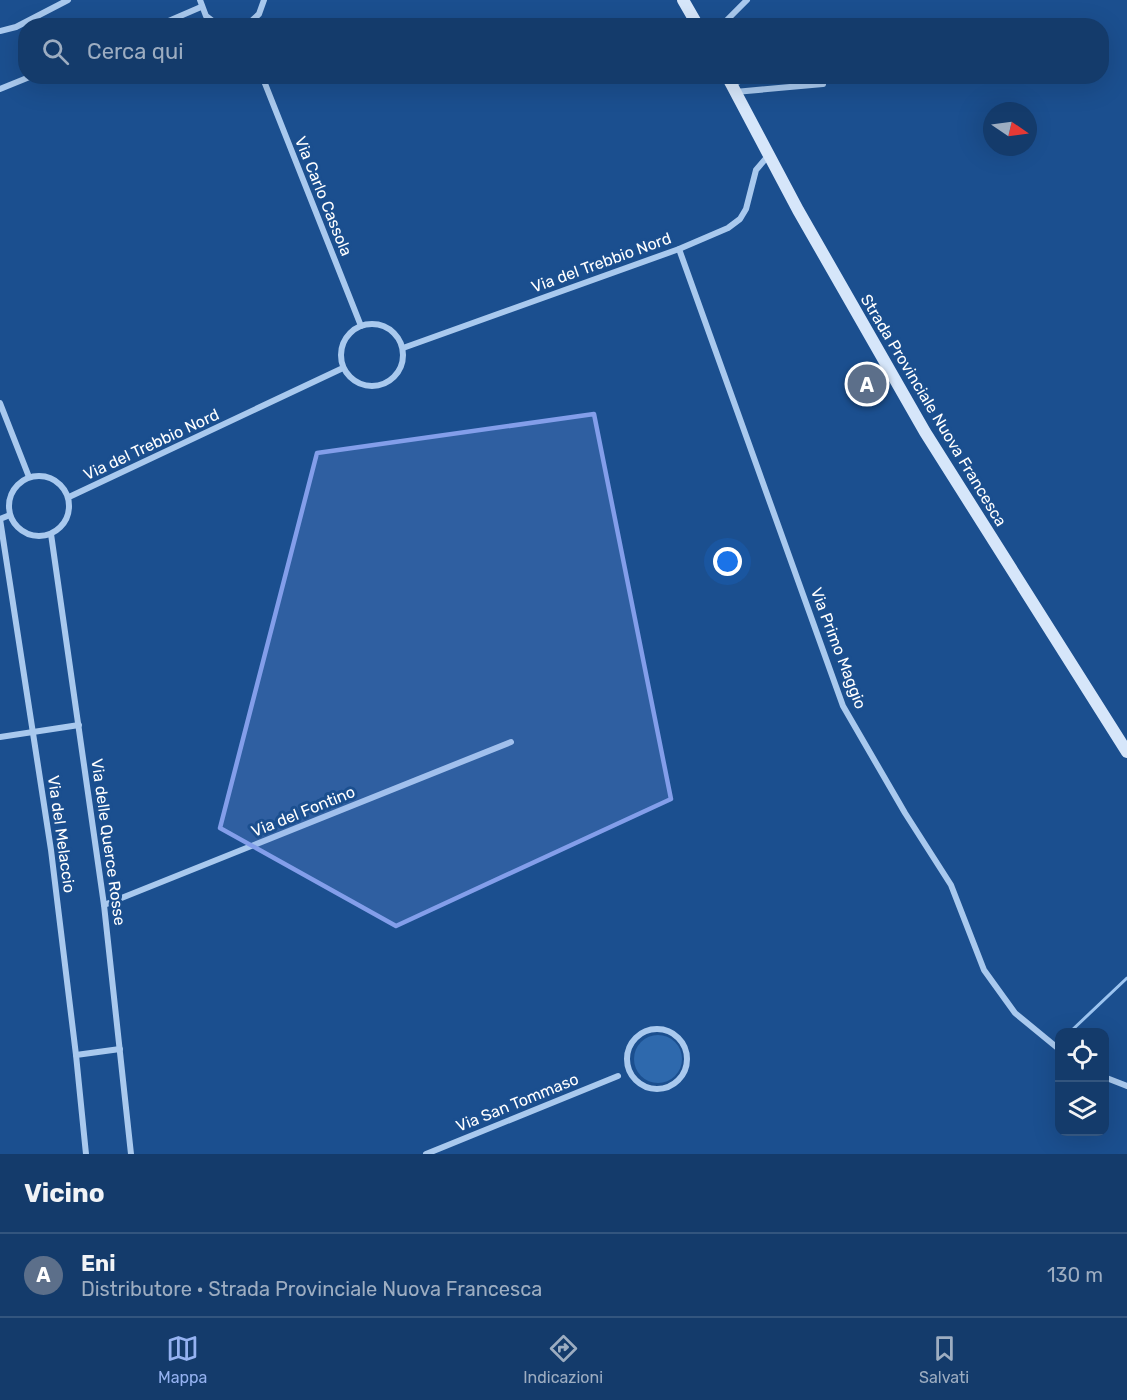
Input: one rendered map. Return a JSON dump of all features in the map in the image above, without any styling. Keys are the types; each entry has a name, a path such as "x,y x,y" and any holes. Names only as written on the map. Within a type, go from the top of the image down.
{"main road":[{"path":"683,0 693,18"},
{"name":"Strada Provinciale Nuova Francesca","path":"731,84 768,156 925,432 1127,752"}],"street":[{"path":"33,18 68,0"},
{"path":"255,18 259,14 264,0"},
{"path":"729,18 747,0"},
{"path":"172,18 201,3 209,18"},
{"path":"0,31 18,25"},
{"path":"0,89 18,82"},
{"name":"Via Carlo Cassola","path":"265,84 362,326"},
{"path":"731,84 823,84"},
{"name":"Via del Trebbio Nord","path":"403,348 679,249 728,228 740,219 746,209 756,170 768,156"},
{"name":"Via Primo Maggio","path":"679,249 843,706 905,813 951,885 984,970 1015,1013 1055,1047"},
{"path":"379,325 387,328 394,333 403,348 402,366 390,381 382,385 364,386 348,376 343,368 341,348 345,338 362,326 379,325"},
{"name":"Via del Trebbio Nord","path":"69,498 343,368"},
{"path":"0,404 29,477"},
{"path":"39,475 58,481 69,498 68,516 63,525 51,534 38,536 29,534 15,524 10,515 9,506 14,488 29,477 39,475"},
{"path":"0,519 10,515"},
{"name":"Via del Melaccio","path":"0,519 51,850 86,1154"},
{"name":"Via delle Querce Rosse","path":"51,534 104,906 131,1154"},
{"path":"0,737 79,725"},
{"name":"Via del Fontino","path":"104,906 512,742"},
{"path":"628,1061 635,1079 652,1089 663,1089 673,1085 686,1069 686,1049 681,1040 665,1030 651,1029 638,1036 632,1043 628,1061 618,1076 635,1079"},
{"path":"76,1055 120,1049"},
{"name":"Via San Tommaso","path":"426,1154 618,1076"},
{"path":"1109,1079 1127,1086"}],"highlighted area":[{"path":"594,414 671,799 396,926 220,828 317,453"}],"shaded area":[{"path":"653,1035 663,1035 675,1042 682,1054 682,1064 675,1076 663,1083 653,1083 638,1072 634,1064 634,1054 645,1039"}],"waterway":[{"path":"1074,1028 1127,978"}],"place":[{"name":"Eni","path":"867,384"}]}
